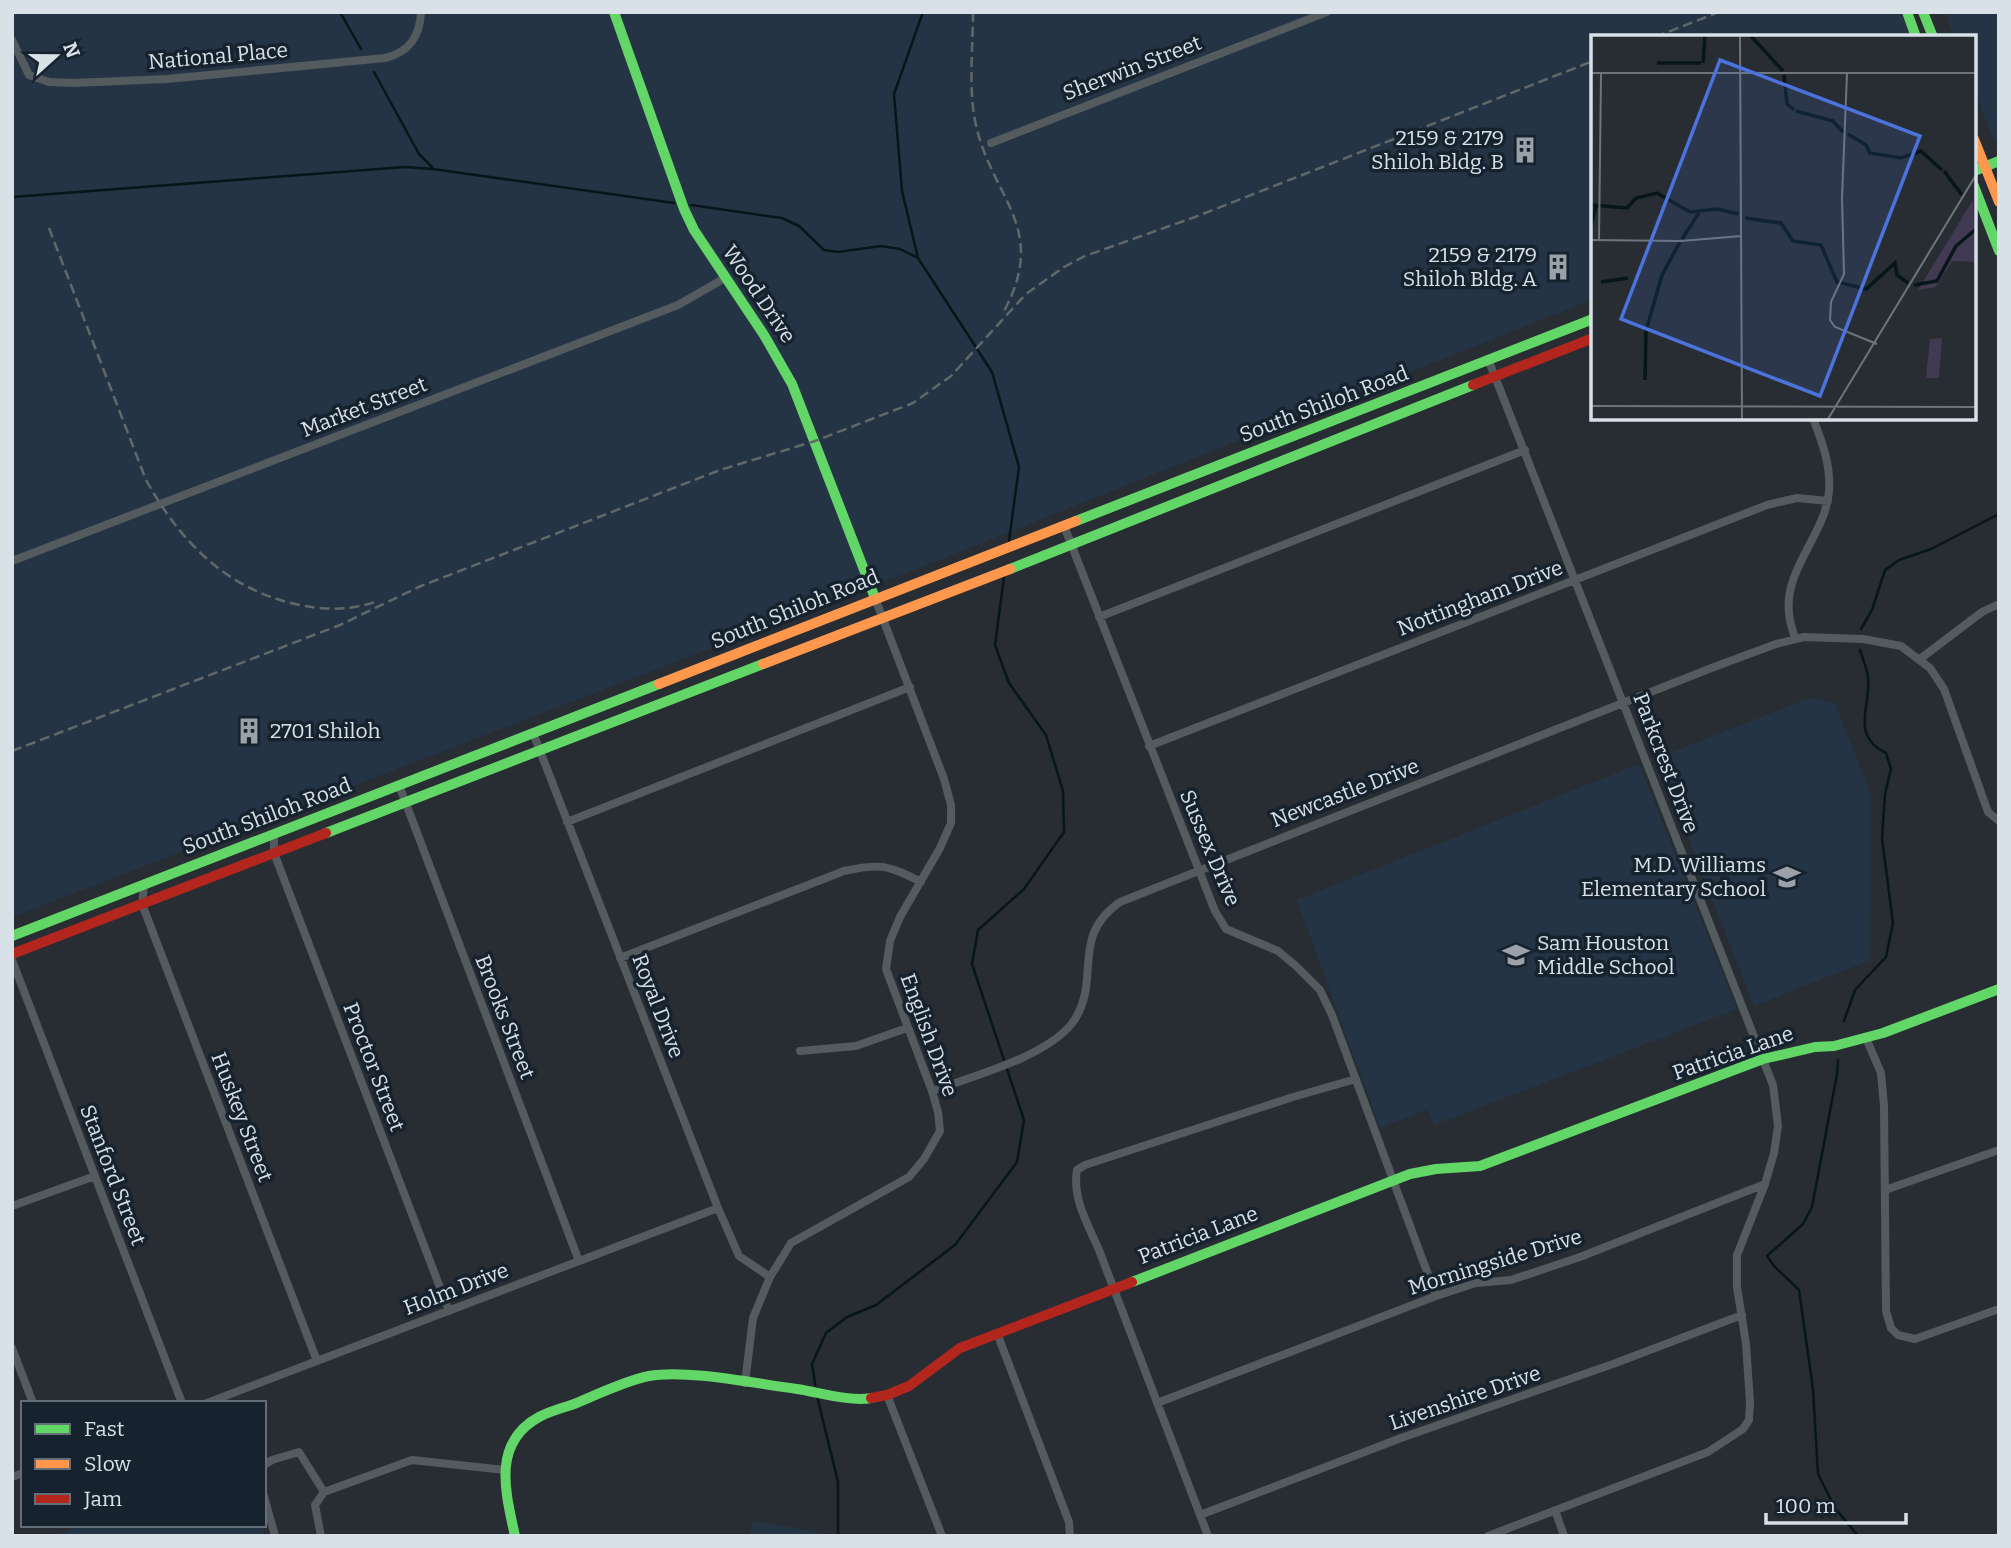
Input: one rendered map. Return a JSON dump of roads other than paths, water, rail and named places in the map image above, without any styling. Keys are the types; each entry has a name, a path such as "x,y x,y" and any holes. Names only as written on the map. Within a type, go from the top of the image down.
{"main road":[{"name":"Wood Drive","path":"614,12 684,209 694,230 764,335 792,384 875,598"},
{"path":"1907,12 1915,35"},
{"path":"1923,12 1932,35"},
{"path":"1976,144 1985,166 1995,179 1999,202"},
{"path":"1976,170 1999,161"},
{"path":"1976,186 1995,179"},
{"path":"1976,192 1999,251"},
{"name":"South Shiloh Road","path":"12,936 1591,320"},
{"name":"South Shiloh Road","path":"12,954 1071,545 1591,339"},
{"name":"Patricia Lane","path":"515,1536 506,1497 505,1471 510,1449 519,1434 538,1417 649,1376 687,1375 814,1391 862,1400 887,1395 909,1386 960,1348 1393,1180 1436,1169 1480,1166 1763,1059 1815,1046 1833,1046 1866,1038 1999,989"}],"street":[{"name":"National Place","path":"12,40 30,75 49,82 167,79 398,55 416,38 421,26 421,12"},
{"name":"Sherwin Street","path":"991,144 1327,12"},
{"name":"Market Street","path":"12,561 678,305 725,278"},
{"name":"Parkcrest Drive","path":"1488,359 1773,1085 1778,1126 1765,1184 1737,1255 1737,1287 1751,1402 1744,1429 1708,1452 1555,1510"},
{"path":"1796,639 1788,612 1792,583 1828,501 1829,489 1827,457 1814,420"},
{"path":"1098,617 1525,450"},
{"name":"Nottingham Drive","path":"1149,746 1784,499 1828,501"},
{"name":"Sussex Drive","path":"1064,526 1215,911 1226,929 1278,951 1320,990 1356,1079 1436,1296"},
{"name":"English Drive","path":"745,1383 753,1318 770,1278 790,1243 909,1177 924,1159 940,1132 932,1091 886,969 890,941 900,917 921,883 951,823 951,805 944,779 875,598"},
{"path":"1999,604 1982,612 1920,659 1930,668 1944,689 1988,812 1999,821"},
{"name":"Newcastle Drive","path":"932,1091 1008,1063 1056,1040 1075,1019 1087,981 1089,945 1096,925 1119,902 1714,667 1796,639 1863,639 1901,646 1920,659"},
{"path":"567,822 910,687"},
{"name":"Royal Drive","path":"533,733 718,1208 739,1256 770,1278"},
{"name":"Brooks Street","path":"399,785 579,1261"},
{"name":"Proctor Street","path":"274,834 274,853 449,1311"},
{"path":"620,958 844,871 863,867 891,867 921,883"},
{"name":"Huskey Street","path":"144,885 142,904 317,1361"},
{"name":"Stanford Street","path":"12,960 181,1401"},
{"path":"800,1051 856,1046 907,1028"},
{"path":"1866,1038 1881,1073 1885,1119 1886,1311 1891,1328 1898,1335 1914,1339 1999,1310"},
{"path":"1208,1536 1081,1209 1076,1189 1077,1170 1085,1165 1293,1097 1356,1079"},
{"path":"1885,1191 1999,1150"},
{"path":"12,1206 95,1176"},
{"name":"Morningside Drive","path":"1157,1402 1436,1296 1476,1283 1511,1280 1580,1257 1765,1184"},
{"name":"Holm Drive","path":"212,1401 718,1208"},
{"name":"Livenshire Drive","path":"1200,1515 1401,1438 1614,1364 1742,1315"},
{"path":"997,1333 1069,1522 1070,1536"},
{"path":"12,1348 32,1401"},
{"path":"887,1395 942,1536"},
{"path":"266,1464 299,1452 324,1492"},
{"path":"321,1536 315,1505 324,1492 412,1460 505,1471"},
{"path":"266,1503 275,1536"},
{"path":"1488,1536 1555,1510 1564,1536"}],"waterway":[{"path":"340,12 361,49"},
{"path":"923,12 894,94 902,191 918,258 992,372 1019,467 1009,541"},
{"path":"374,72 419,154 432,167"},
{"path":"12,197 405,167 674,203"},
{"path":"691,205 782,218 799,226 824,250 838,252 881,246 900,249 918,258"},
{"path":"1861,629 1872,610 1885,570 1899,560 1931,549 1999,514"},
{"path":"816,1390 812,1364 826,1333 847,1317 876,1305 955,1245 1017,1162 1024,1120 972,964 978,930 1024,889 1064,832 1063,791 1046,735 1009,683 995,645 1004,577"},
{"path":"1844,1021 1855,990 1886,957 1893,923 1882,838 1885,794 1891,769 1886,753 1875,746 1865,729 1868,677 1860,650"},
{"path":"1838,1060 1812,1207 1803,1224 1767,1256 1799,1290 1813,1389 1818,1474 1835,1508 1858,1536"},
{"path":"817,1396 838,1482 838,1536"}],"railway":[{"path":"973,12 972,84 976,125 1019,235 1021,257 1016,282 1004,311"},
{"path":"1660,35 1719,12"},
{"path":"12,751 340,625 421,586 720,470 815,441 913,403 951,376 1026,294 1064,267 1085,256 1195,217 1591,62"},
{"path":"49,228 146,480 159,502 190,542 226,574 270,597 325,608 355,607 375,602"}],"place":[{"name":"2159 & 2179 Shiloh Bldg. B","path":"1525,150"},
{"name":"2159 & 2179 Shiloh Bldg. A","path":"1558,267"},
{"name":"2701 Shiloh","path":"249,731"},
{"name":"M.D. Williams Elementary School","path":"1787,877"},
{"name":"Sam Houston Middle School","path":"1516,955"}]}
